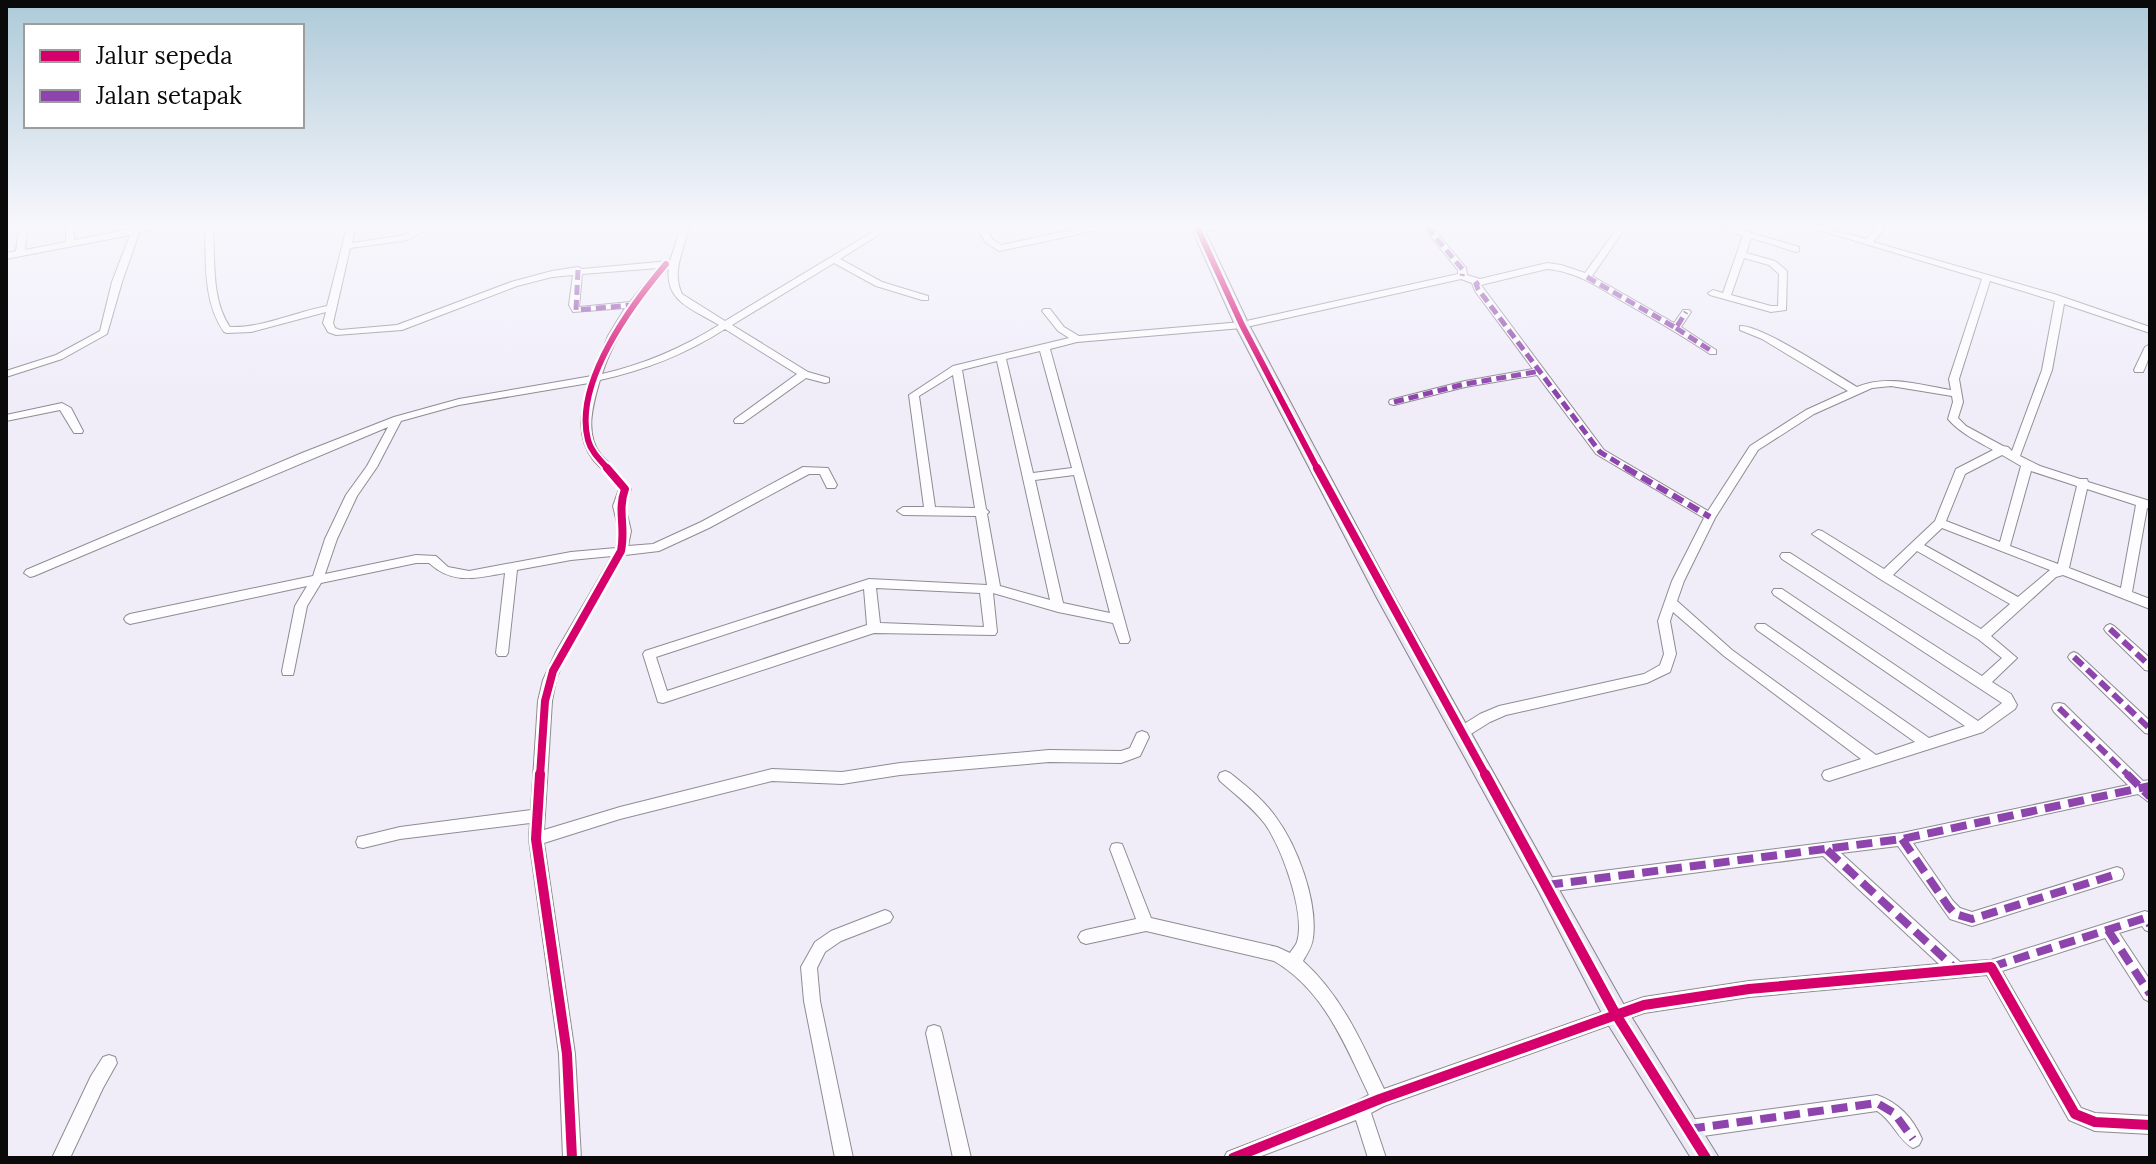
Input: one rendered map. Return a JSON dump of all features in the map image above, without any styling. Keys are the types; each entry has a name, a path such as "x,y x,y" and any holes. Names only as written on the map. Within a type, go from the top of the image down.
{"street":[{"path":"6,374 59,357 104,332 109,323 117,281"},
{"path":"214,281 221,324 227,330 247,329 332,308"},
{"path":"338,281 328,328 334,332 388,330 526,281"},
{"path":"577,281 576,310 632,305"},
{"path":"572,1158 567,1054 536,839 545,701 552,668 621,551 625,531 619,510 624,485 591,449 588,439 589,401 606,345 632,305 653,281"},
{"path":"672,281 678,296 804,374 825,380"},
{"path":"30,573 397,420 464,401 596,378 661,360 797,281"},
{"path":"874,281 925,298"},
{"path":"1222,281 1329,492 1615,1013 1706,1158"},
{"path":"930,511 914,395 957,368 1077,339 1242,325 1438,281"},
{"path":"1595,281 1713,352"},
{"path":"1726,297 1731,281"},
{"path":"1713,293 1771,309 1783,308 1784,281"},
{"path":"1986,281 1954,379 1957,409 1953,419 1962,428 2027,465 2146,504 2126,595"},
{"path":"2001,281 2150,330"},
{"path":"1479,282 1476,284 1478,289 1605,456 1710,517"},
{"path":"1884,576 1940,523 1960,472 2009,452 2047,370 2060,300"},
{"path":"1047,311 1064,332 1077,339"},
{"path":"1676,328 1686,312"},
{"path":"1743,328 1765,337 1856,391"},
{"path":"1044,346 1124,640"},
{"path":"2139,370 2150,347"},
{"path":"1001,357 1058,607"},
{"path":"957,368 983,512 990,589 991,632 874,628 663,698 649,654 869,583 990,589 1118,619"},
{"path":"1394,402 1465,384 1541,371"},
{"path":"739,421 804,374"},
{"path":"1461,733 1504,710 1658,673 1669,663 1664,621 1670,602 1710,517 1754,448 1810,412 1870,385 1891,383 1956,394"},
{"path":"6,418 62,406 78,431"},
{"path":"288,671 301,606 318,578 331,539 352,495 372,467 397,420"},
{"path":"2004,548 2027,465"},
{"path":"130,619 426,558 445,571 458,575 511,569 571,556 646,549 671,543 807,470 824,471 831,485"},
{"path":"1028,477 1078,471"},
{"path":"2062,571 2083,482"},
{"path":"903,511 983,512"},
{"path":"1940,523 2150,604"},
{"path":"1818,534 1982,636 2011,658 1983,683"},
{"path":"1917,546 2019,603"},
{"path":"1786,556 2006,698 2010,705 1978,728 1829,775"},
{"path":"502,653 511,569"},
{"path":"1982,636 2052,574 2062,571"},
{"path":"869,583 874,628"},
{"path":"1778,592 1978,728"},
{"path":"1670,602 1728,653 1874,761"},
{"path":"1761,627 1928,744"},
{"path":"2110,629 2150,666"},
{"path":"2074,657 2150,729"},
{"path":"2059,708 2147,790"},
{"path":"536,839 620,813 772,775 842,778 900,769 1049,756 1121,757 1135,752 1142,737"},
{"path":"1225,777 1257,803 1286,848 1296,878 1306,928 1305,943 1294,961"},
{"path":"1547,885 1902,839 2147,790"},
{"path":"363,842 400,833 536,816"},
{"path":"1902,839 1948,906 1955,914 1972,919 2117,874"},
{"path":"1117,849 1146,924"},
{"path":"1827,850 1957,970"},
{"path":"844,1158 810,990 809,967 820,947 836,936 885,917"},
{"path":"1233,1158 1380,1099 1644,1005 1749,989 1991,967 2145,918 2150,925"},
{"path":"1086,937 1146,924 1268,952 1294,961 1321,988 1380,1099"},
{"path":"2108,930 2150,994"},
{"path":"1991,967 2075,1114 2095,1122 2150,1125"},
{"path":"934,1033 962,1158"},
{"path":"61,1158 109,1063"},
{"path":"1689,1129 1877,1103 1886,1106 1899,1118 1913,1139"},
{"path":"1361,1109 1377,1158"}],"marked path":[{"path":"577,281 576,310 632,305"},
{"path":"1595,281 1676,328 1686,312"},
{"path":"1479,282 1476,284 1478,289 1600,452 1710,517"},
{"path":"1676,328 1713,352"},
{"path":"1394,402 1465,384 1541,371"},
{"path":"2110,629 2150,666"},
{"path":"2074,657 2150,729"},
{"path":"2059,708 2150,797"},
{"path":"1547,885 1902,839 2150,786"},
{"path":"1902,839 1948,906 1955,914 1972,919 2117,874"},
{"path":"1827,850 1957,970"},
{"path":"1991,967 2145,918 2150,925"},
{"path":"2108,930 2150,994"},
{"path":"1689,1129 1877,1103 1894,1113 1913,1139"}],"cycle path":[{"path":"572,1158 567,1054 536,839 545,701 557,662 621,551 625,531 619,506 625,489 595,454 588,440 586,421 598,370 612,336 651,281"},
{"path":"1222,281 1386,598 1615,1013 1706,1158"},
{"path":"1233,1158 1380,1099 1644,1005 1749,989 1991,967 2075,1114 2095,1122 2150,1125"}]}
